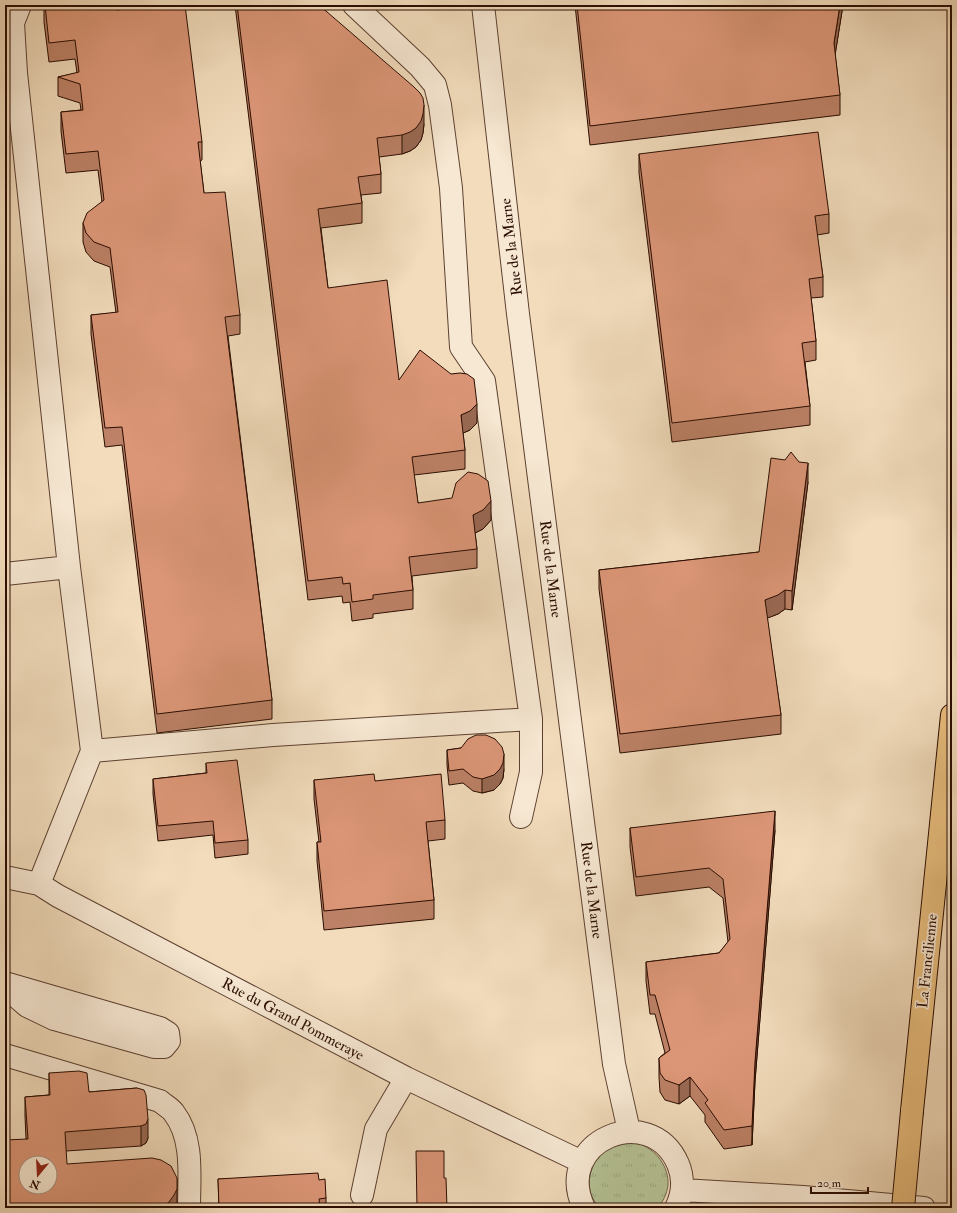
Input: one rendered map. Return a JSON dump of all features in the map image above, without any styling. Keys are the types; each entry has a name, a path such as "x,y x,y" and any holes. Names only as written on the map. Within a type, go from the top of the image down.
{"highway":[{"name":"La Francilienne","path":"903,1208 952,715"}],"street":[{"path":"20,5 13,23 16,73 69,566 92,751 39,884"},
{"path":"354,5 420,67 435,84 440,105 451,188 461,348 484,381 531,719 531,772 521,817"},
{"name":"Rue de la Marne","path":"483,5 518,314 614,1064 629,1132"},
{"path":"5,574 69,566"},
{"path":"92,751 273,735 531,719"},
{"name":"Rue du Grand Pommeraye","path":"5,877 39,884 58,896 406,1078 582,1162"},
{"path":"5,983 160,1028 168,1033 169,1042 164,1047 154,1047 54,1019 27,1006 5,987"},
{"path":"5,1055 160,1101 173,1112 183,1128 189,1151 190,1208"},
{"path":"362,1195 376,1128 406,1078"},
{"path":"584,1208 579,1198 577,1180 582,1162 590,1150 601,1140 614,1134 629,1132 646,1134 662,1142 674,1156 681,1172 679,1199 803,1197 924,1208"}],"green space":[{"path":"627,1143 645,1146 656,1154 664,1165 668,1178 668,1185 667,1191 658,1208 599,1208 592,1197 589,1182 590,1174 596,1160 608,1149"}],"building":[{"path":"45,5 116,5 117,10 159,5 185,5 202,142 198,142 204,193 225,192 240,315 225,317 272,700 157,714 122,427 105,428 91,315 118,312 110,248 94,242 86,233 83,223 87,213 104,200 98,151 66,154 61,112 83,110 80,84 58,77 79,72 75,40 49,43"},
{"path":"237,5 319,5 414,87 423,98 423,114 421,121 416,128 402,135 377,138 381,174 358,177 362,203 318,209 328,288 387,280 399,380 420,350 451,374 467,374 474,379 477,404 470,411 461,415 465,450 412,457 418,503 452,498 456,483 468,472 478,474 488,481 491,501 483,510 473,515 477,549 409,557 413,590 373,595 373,599 352,602 350,583 343,584 342,577 308,581"},
{"path":"577,5 840,5 834,43 840,95 590,126"},
{"path":"818,132 829,214 815,216 823,277 809,279 816,341 802,343 810,406 672,423 639,154"},
{"path":"791,452 799,462 808,463 792,591 785,590 778,595 765,600 781,715 620,734 599,570 759,552 771,458 785,460"},
{"path":"476,735 486,735 495,739 502,747 504,754 503,763 500,769 494,775 482,779 473,777 463,769 449,771 447,750 461,748 468,739"},
{"path":"237,760 248,840 215,843 213,821 158,826 153,779 207,773 206,763"},
{"path":"374,774 375,781 441,774 445,820 426,822 434,900 324,911 317,842 321,842 314,780"},
{"path":"775,811 755,1062 752,1126 724,1130 705,1103 708,1100 690,1077 679,1085 665,1080 660,1073 659,1058 670,1050 655,995 650,995 646,962 719,953 730,939 723,879 709,868 636,877 630,828"},
{"path":"79,1071 87,1073 89,1092 137,1088 144,1090 146,1095 148,1119 146,1124 141,1126 65,1132 67,1164 152,1158 161,1160 171,1166 177,1178 177,1189 169,1202 158,1208 5,1208 5,1140 28,1139 25,1097 50,1095 49,1073"},
{"path":"416,1151 444,1151 444,1178 446,1178 447,1208 417,1208"},
{"path":"318,1173 319,1180 325,1179 326,1198 319,1199 320,1207 219,1208 218,1179"}]}
